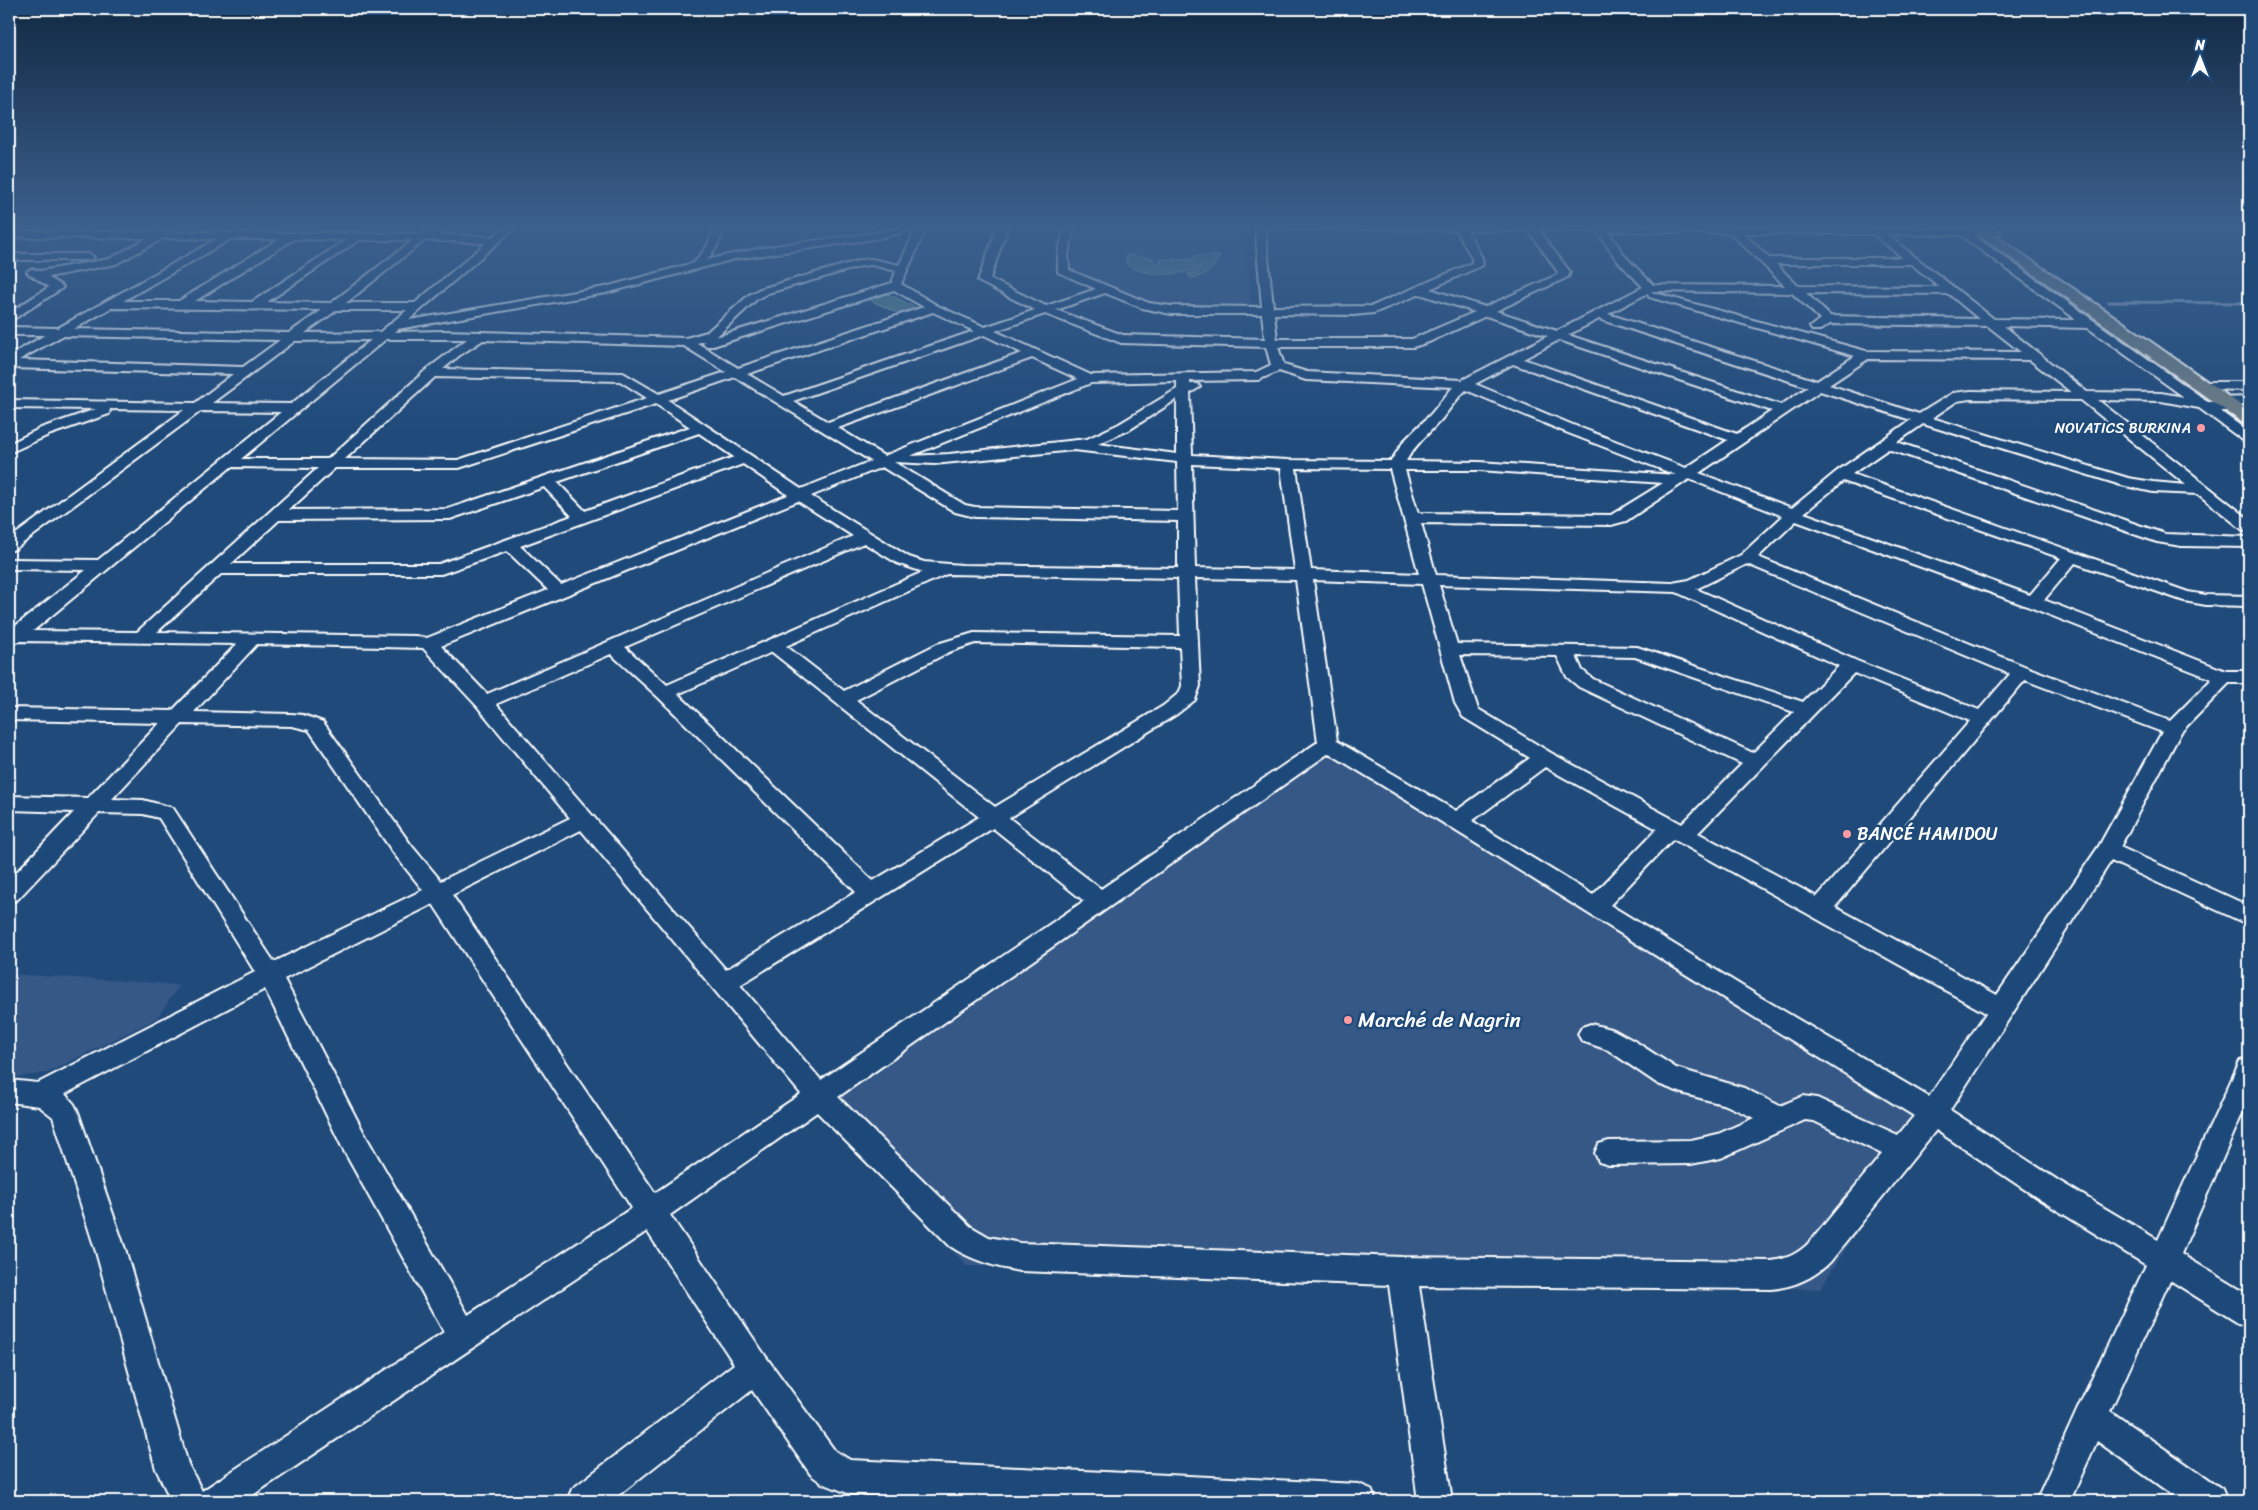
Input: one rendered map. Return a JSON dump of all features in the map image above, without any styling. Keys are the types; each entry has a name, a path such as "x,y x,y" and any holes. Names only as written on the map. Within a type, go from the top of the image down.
{"main road":[{"path":"2074,295 2203,386 2237,400"},
{"path":"2079,295 2237,400 2249,419"}],"street":[{"path":"9,318 45,295"},
{"path":"9,362 123,295"},
{"path":"183,304 197,295"},
{"path":"255,305 269,295"},
{"path":"9,546 348,295"},
{"path":"11,638 230,463 431,295"},
{"path":"388,331 580,295"},
{"path":"691,344 711,335 756,295"},
{"path":"9,331 292,337 388,331 691,344 862,295"},
{"path":"912,295 1030,354 1089,379 1182,384 1234,377 1258,376 1278,368 1306,376 1361,377 1464,384 1683,476 2033,602 2224,677 2249,677"},
{"path":"1015,295 1046,310 1121,339 1271,344 1413,343 1521,295"},
{"path":"784,400 1088,295"},
{"path":"1119,295 1162,310 1366,310 1406,295"},
{"path":"1266,295 1271,344 1278,368"},
{"path":"1438,295 1782,410"},
{"path":"1636,295 1464,384 1448,400 1436,417 1409,444 1396,465 1465,703 1470,713 1544,758 2001,1009"},
{"path":"1664,295 1865,356 2036,356"},
{"path":"1801,295 1827,320"},
{"path":"1959,295 2249,527"},
{"path":"2050,295 2249,438"},
{"path":"108,304 418,307"},
{"path":"230,463 459,464 934,308"},
{"path":"1598,315 1921,419 2136,484 2202,490"},
{"path":"1802,337 1827,320 2116,324"},
{"path":"141,638 431,373 480,336"},
{"path":"691,344 888,461 949,504 966,511 1186,516"},
{"path":"828,427 1030,354"},
{"path":"1410,518 1611,520 1620,518 1865,356"},
{"path":"1512,359 1738,439"},
{"path":"9,362 246,371"},
{"path":"431,373 618,376 658,399 863,537 910,563 922,567 944,570 1428,578 1681,588 1694,584 1747,558 1840,475 1953,397 1963,395 2161,397 2203,405 2237,400 2249,386"},
{"path":"11,638 415,641 429,644 1089,379"},
{"path":"888,461 924,460 1076,446 1114,433 1157,404 1182,384"},
{"path":"724,983 1184,700 1190,686 1182,384"},
{"path":"9,404 295,408"},
{"path":"9,449 51,429 125,406"},
{"path":"275,515 445,514 700,428"},
{"path":"1886,443 2162,539 2249,542"},
{"path":"1076,446 1185,459 1288,464 1479,466 1683,476"},
{"path":"216,569 436,569 510,545 746,458"},
{"path":"1288,464 1328,744"},
{"path":"1840,475 2192,598 2249,601"},
{"path":"547,481 583,518"},
{"path":"484,702 863,537"},
{"path":"510,545 559,592"},
{"path":"2033,602 2072,556"},
{"path":"1747,558 2022,672 2173,729"},
{"path":"9,564 100,566"},
{"path":"665,693 944,570"},
{"path":"1681,588 1851,665 1981,718"},
{"path":"842,698 944,648 974,638 1188,642"},
{"path":"9,894 252,639"},
{"path":"429,644 484,702 820,1097 960,1236 985,1251 1020,1257 1402,1271 1783,1274 1797,1270 1814,1259 1933,1113 2107,850 2173,729 2224,677"},
{"path":"775,646 1100,901"},
{"path":"614,647 665,693 871,893"},
{"path":"1451,650 1623,651 1647,654 1807,710"},
{"path":"1564,651 1574,673 1586,683 1754,762"},
{"path":"1596,906 1754,762 1851,665"},
{"path":"1820,909 2022,672"},
{"path":"9,714 292,720 303,721 316,726 403,850 438,893 755,1368 823,1463 834,1471 850,1477 1359,1501"},
{"path":"1328,744 1596,906 1746,1001 1933,1113 2049,1190 2249,1312"},
{"path":"215,1501 651,1212 820,1097 1328,744"},
{"path":"1457,821 1544,758"},
{"path":"9,803 151,808 166,812 270,975 354,1142 463,1336"},
{"path":"40,1095 270,975 584,820"},
{"path":"2107,850 2249,916"},
{"path":"1591,1034 1619,1042 1666,1075 1678,1081 1743,1099 1780,1119"},
{"path":"2053,1501 2090,1417 2164,1260 2249,1068"},
{"path":"9,1091 40,1095 55,1101 65,1112 111,1252 173,1469 189,1501"},
{"path":"1609,1153 1691,1152 1721,1146 1803,1108 1816,1110 1903,1150"},
{"path":"1402,1271 1435,1501"},
{"path":"584,1501 755,1368"},
{"path":"2090,1417 2210,1501"}],"shaded area":[{"path":"1132,295 1251,295 1252,305 1158,306"},
{"path":"1328,750 1928,1120 1820,1289 966,1266 822,1097"},
{"path":"9,974 159,983 179,986 157,1018 47,1073 9,1078"}],"green space":[{"path":"874,295 891,295 919,309 901,315 866,298"}],"waterway":[{"path":"2108,302 2249,303"}],"place":[{"name":"NOVATICS BURKINA","path":"2201,428"},
{"name":"BANCÉ HAMIDOU","path":"1847,834"},
{"name":"Marché de Nagrin","path":"1348,1020"}]}
